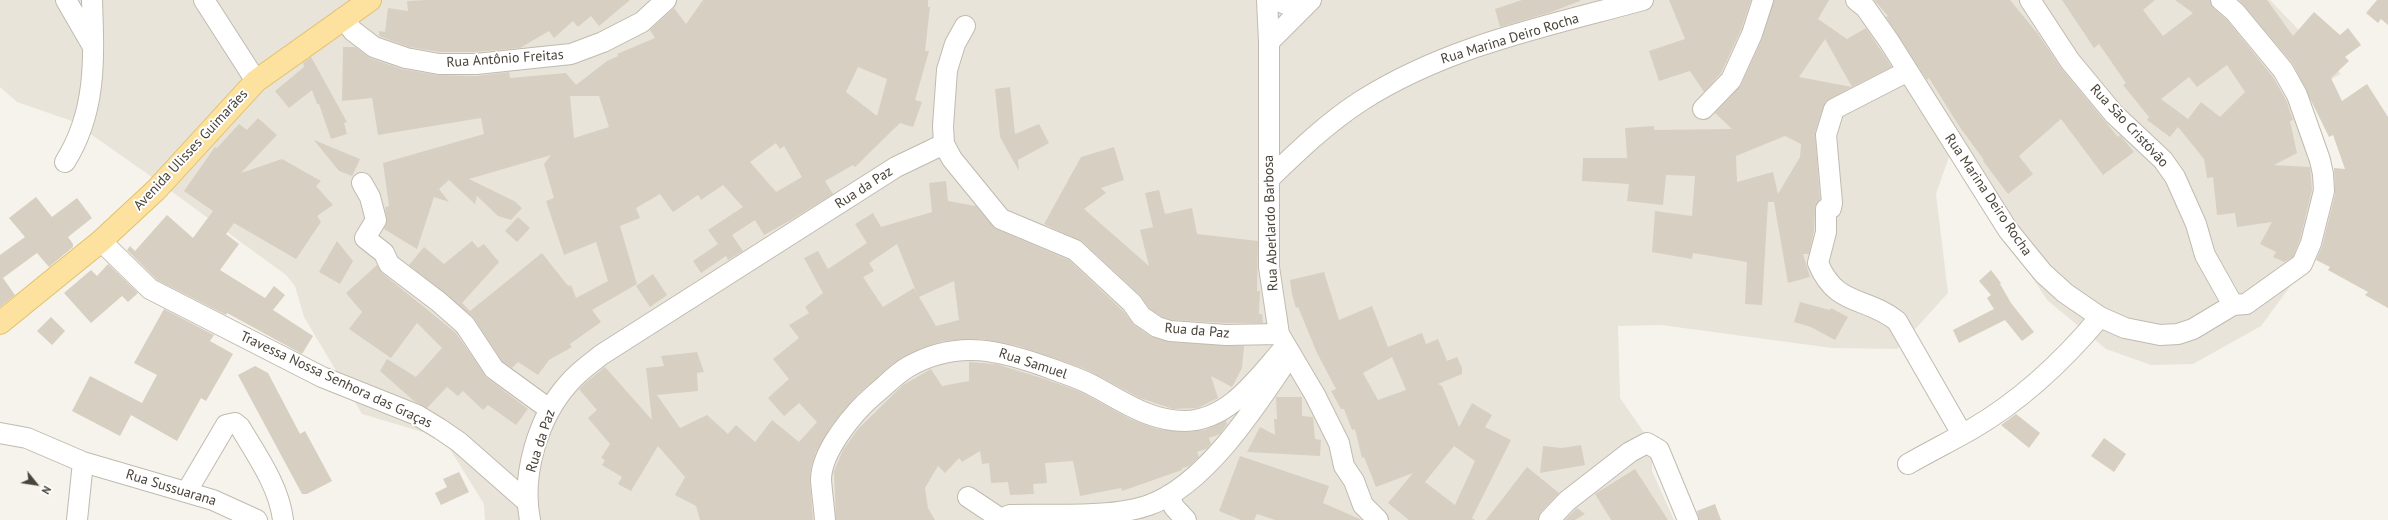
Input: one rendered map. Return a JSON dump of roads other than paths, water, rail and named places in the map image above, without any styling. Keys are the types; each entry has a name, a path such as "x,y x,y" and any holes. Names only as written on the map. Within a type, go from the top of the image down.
{"main road":[{"name":"Avenida Ulisses Guimarães","path":"0,323 100,241 156,190 256,81 370,0"}],"street":[{"path":"66,0 94,48"},
{"path":"65,162 78,142 86,117 92,80 94,48 92,0"},
{"path":"204,0 256,81"},
{"name":"Rua Antônio Freitas","path":"343,18 365,42 381,50 406,58 439,64 476,64 571,54 603,42 642,22 666,0"},
{"name":"Rua Aberlardo Barbosa","path":"1267,0 1269,42 1269,267 1285,345 1316,395 1339,443 1344,466 1354,481 1363,505 1378,520"},
{"path":"1277,0 1292,6 1310,1"},
{"name":"Rua Marina Deiro Rocha","path":"1269,179 1329,124 1399,78 1455,53 1509,36 1643,0"},
{"path":"1703,109 1731,80 1752,34 1763,0"},
{"name":"Rua Marina Deiro Rocha","path":"1856,0 1865,7 1908,71 2004,224 2026,254 2043,273 2065,293 2100,317 2141,332 2160,335 2178,334 2209,320 2233,305 2246,304 2302,264 2316,226 2324,183 2320,160 2297,95 2283,70 2235,12 2221,0"},
{"name":"Rua São Cristóvão","path":"2030,0 2070,61 2114,114 2163,160 2175,177 2196,224 2205,255 2233,305"},
{"path":"1269,42 1310,1"},
{"path":"944,144 943,126 948,70 955,44 965,26"},
{"path":"1908,71 1834,109 1826,135 1832,203 1831,208 1826,209 1826,232 1818,263 1832,288 1845,297 1879,309 1897,321 1962,434"},
{"name":"Rua da Paz","path":"528,511 529,474 549,409 569,383 601,355 896,167 944,144 952,159 1001,219 1064,243 1075,250 1132,303 1141,316 1157,327 1170,331 1226,335 1285,345"},
{"path":"362,183 370,197 376,220 365,238 384,253 389,264 460,320 494,369 549,409"},
{"name":"Travessa Nossa Senhora das Graças","path":"100,241 150,289 322,377 417,416 440,429 459,442 528,511"},
{"path":"1908,464 1962,434 2024,393 2064,357 2100,317"},
{"path":"968,497 1001,520 1010,515 1130,510 1149,505 1169,496 1200,471 1243,423 1285,345"},
{"name":"Rua Samuel","path":"825,520 821,480 824,464 839,434 865,403 902,372 933,356 962,350 1000,352 1089,383 1138,411 1162,418 1186,421 1205,418 1222,412 1241,395 1285,345"},
{"path":"187,491 226,426 236,423 240,427 268,474 278,498 283,520"},
{"name":"Rua Sussuarana","path":"0,433 27,438 83,462 187,491 236,509 257,520"},
{"path":"1550,520 1567,501 1630,452 1647,443 1659,450 1688,520"},
{"path":"76,520 83,462"},
{"path":"1169,496 1174,507 1186,520"}]}
